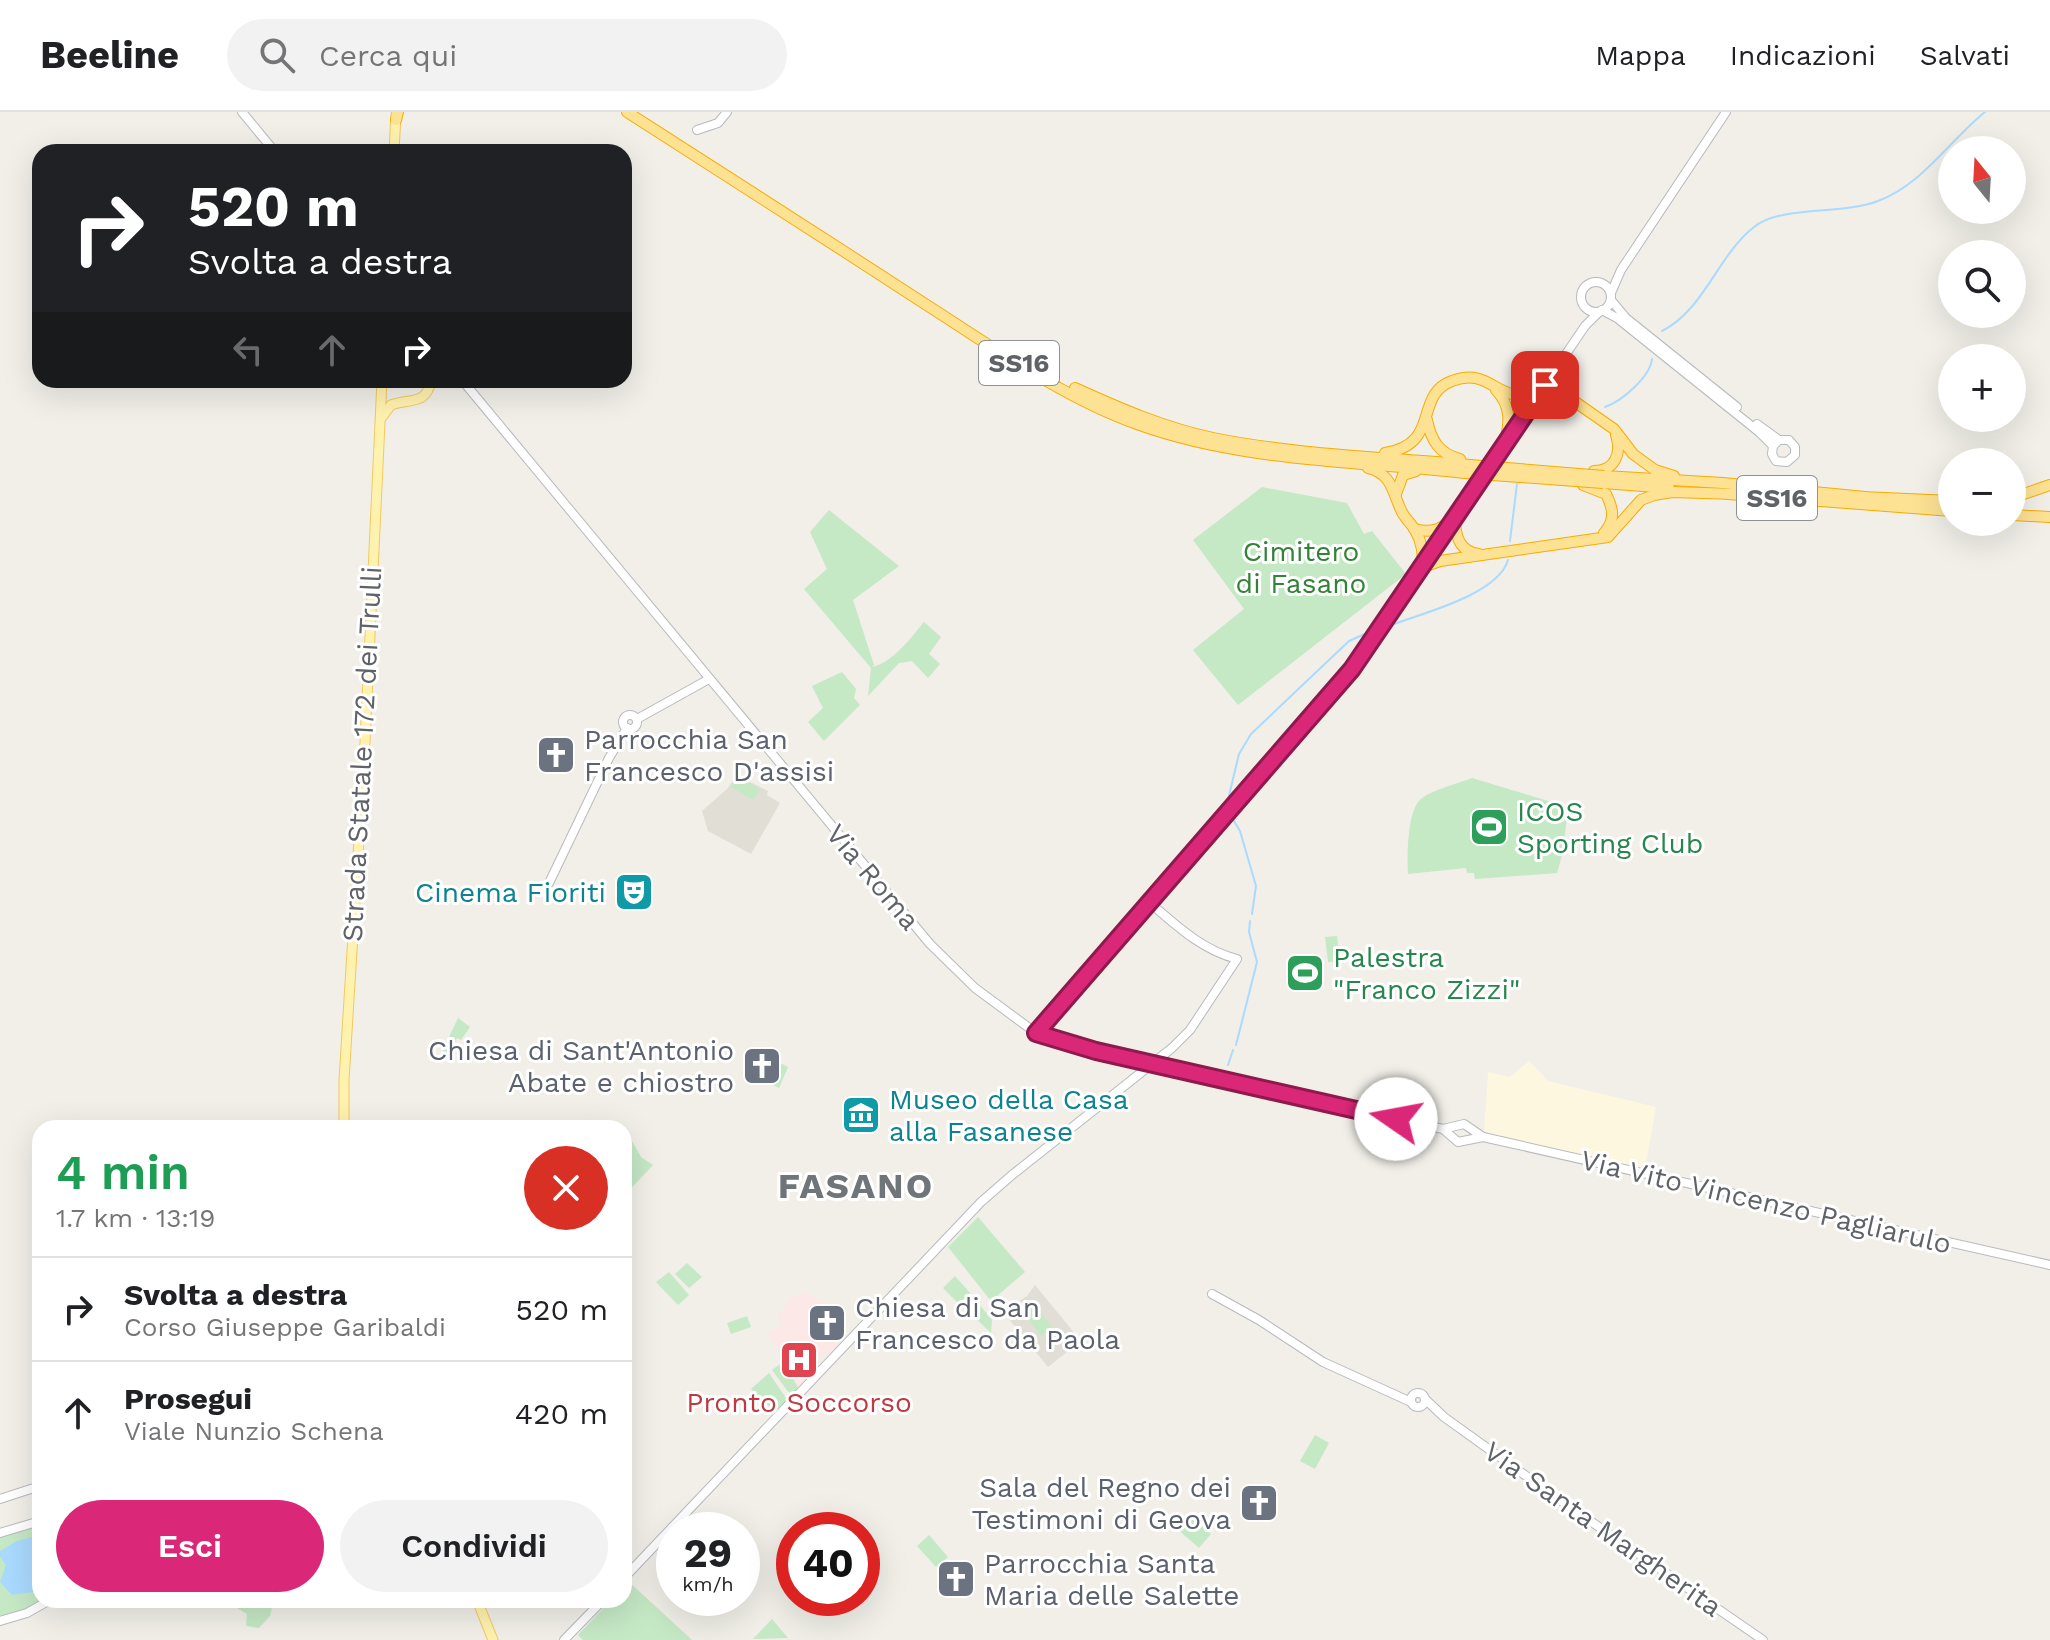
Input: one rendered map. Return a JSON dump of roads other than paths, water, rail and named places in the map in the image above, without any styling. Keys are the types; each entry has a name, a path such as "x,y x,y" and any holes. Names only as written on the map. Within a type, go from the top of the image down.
{"highway":[{"name":"SS16","path":"627,112 997,350 1084,400 1137,424 1228,448 1327,462 1442,470 1504,468 1560,476"},
{"name":"SS16","path":"637,112 1025,361 1071,386 1142,417 1190,432 1263,446 1735,494 1938,510"},
{"path":"1558,366 1561,387 1571,399 1617,433 1655,470 1723,483"},
{"path":"1469,467 1439,449 1430,435 1427,418 1435,394 1444,385 1468,377 1489,382 1510,395 1522,396 1545,385"},
{"path":"1489,382 1501,394 1510,419 1504,445"},
{"path":"1537,397 1554,394 1571,399"},
{"path":"1339,453 1401,451 1414,442 1427,418"},
{"path":"1613,528 1613,508 1601,479 1619,455 1617,433"},
{"path":"1327,462 1378,471 1386,477 1422,546 1423,567 1485,554 1597,540 1634,507 1654,495 1672,492 1735,494"},
{"path":"1396,494 1403,475 1442,470"},
{"name":"SS16","path":"1601,479 1723,483 1938,501"},
{"path":"2026,493 2050,485"},
{"path":"2026,509 2050,511"},
{"path":"2026,516 2050,517"},
{"path":"1414,529 1428,532 1439,530 1455,518"},
{"path":"1455,518 1455,533 1460,543 1471,553 1485,554"}],"main road":[{"path":"394,144 397,115"},
{"name":"Strada Statale 172 dei Trulli","path":"344,1120 344,1066 365,742 381,388"},
{"path":"385,388 397,403"},
{"path":"379,424 385,410 397,403 417,402 424,397 428,388"},
{"path":"480,1608 493,1639"}],"street":[{"path":"242,112 268,144"},
{"path":"697,130 718,123 727,112"},
{"path":"1036,1033 1352,669 1585,326 1601,311 1611,296 1621,270 1726,112"},
{"path":"1585,326 1581,297 1584,288 1621,270"},
{"path":"1584,305 1592,311 1601,311 1617,318 1776,443 1626,318 1603,283 1598,282"},
{"name":"Via Roma","path":"469,388 930,944 975,988 1036,1033 1096,1051 1454,1131"},
{"path":"549,883 609,758 627,728 634,727 637,719 709,679"},
{"path":"632,1570 992,1192 1172,1048 1190,1030 1237,959 1223,956 1192,939 1150,903"},
{"path":"1464,1124 1470,1129 1470,1139 1458,1142 1454,1131 1464,1124"},
{"name":"Via Vito Vincenzo Pagliarulo","path":"1470,1129 1483,1137 2050,1265"},
{"name":"Via Vito Vincenzo Pagliarulo","path":"1470,1139 1483,1137"},
{"name":"Via Santa Margherita","path":"1212,1294 1323,1362 1409,1398 1421,1393 1423,1403 1763,1640"},
{"path":"0,1499 32,1489"},
{"path":"0,1533 32,1523"},
{"path":"0,1621 36,1608"},
{"path":"564,1640 595,1608"}],"water":[{"path":"32,1537 32,1592 12,1595 0,1582 6,1565 0,1551"}],"waterway":[{"path":"1662,331 1689,310 1730,252 1754,227 1780,216 1878,201 1909,184 1985,112"},
{"path":"1605,407 1634,388 1652,359"},
{"path":"1510,541 1517,484"},
{"path":"1388,626 1474,593 1490,583 1508,560"},
{"path":"1226,808 1239,754 1251,734 1349,641 1374,630"},
{"path":"1229,813 1240,831 1256,886 1252,914"},
{"path":"1236,1045 1257,962 1249,932 1250,921"},
{"path":"1228,1065 1233,1050"}],"place":[{"name":"Parrocchia San Francesco D'assisi","path":"556,755"},
{"name":"ICOS Sporting Club","path":"1489,827"},
{"name":"Cinema Fioriti","path":"634,892"},
{"name":"Palestra \"Franco Zizzi\"","path":"1305,973"},
{"name":"Chiesa di Sant'Antonio Abate e chiostro","path":"762,1066"},
{"name":"Museo della Casa alla Fasanese","path":"861,1115"},
{"name":"Chiesa di San Francesco da Paola","path":"827,1323"},
{"name":"Pronto Soccorso","path":"799,1360"},
{"name":"Sala del Regno dei Testimoni di Geova","path":"1259,1503"},
{"name":"Parrocchia Santa Maria delle Salette","path":"956,1579"}],"district":[{"name":"FASANO","path":"856,1186"}],"park label":[{"name":"Cimitero di Fasano","path":"1301,567"}]}
